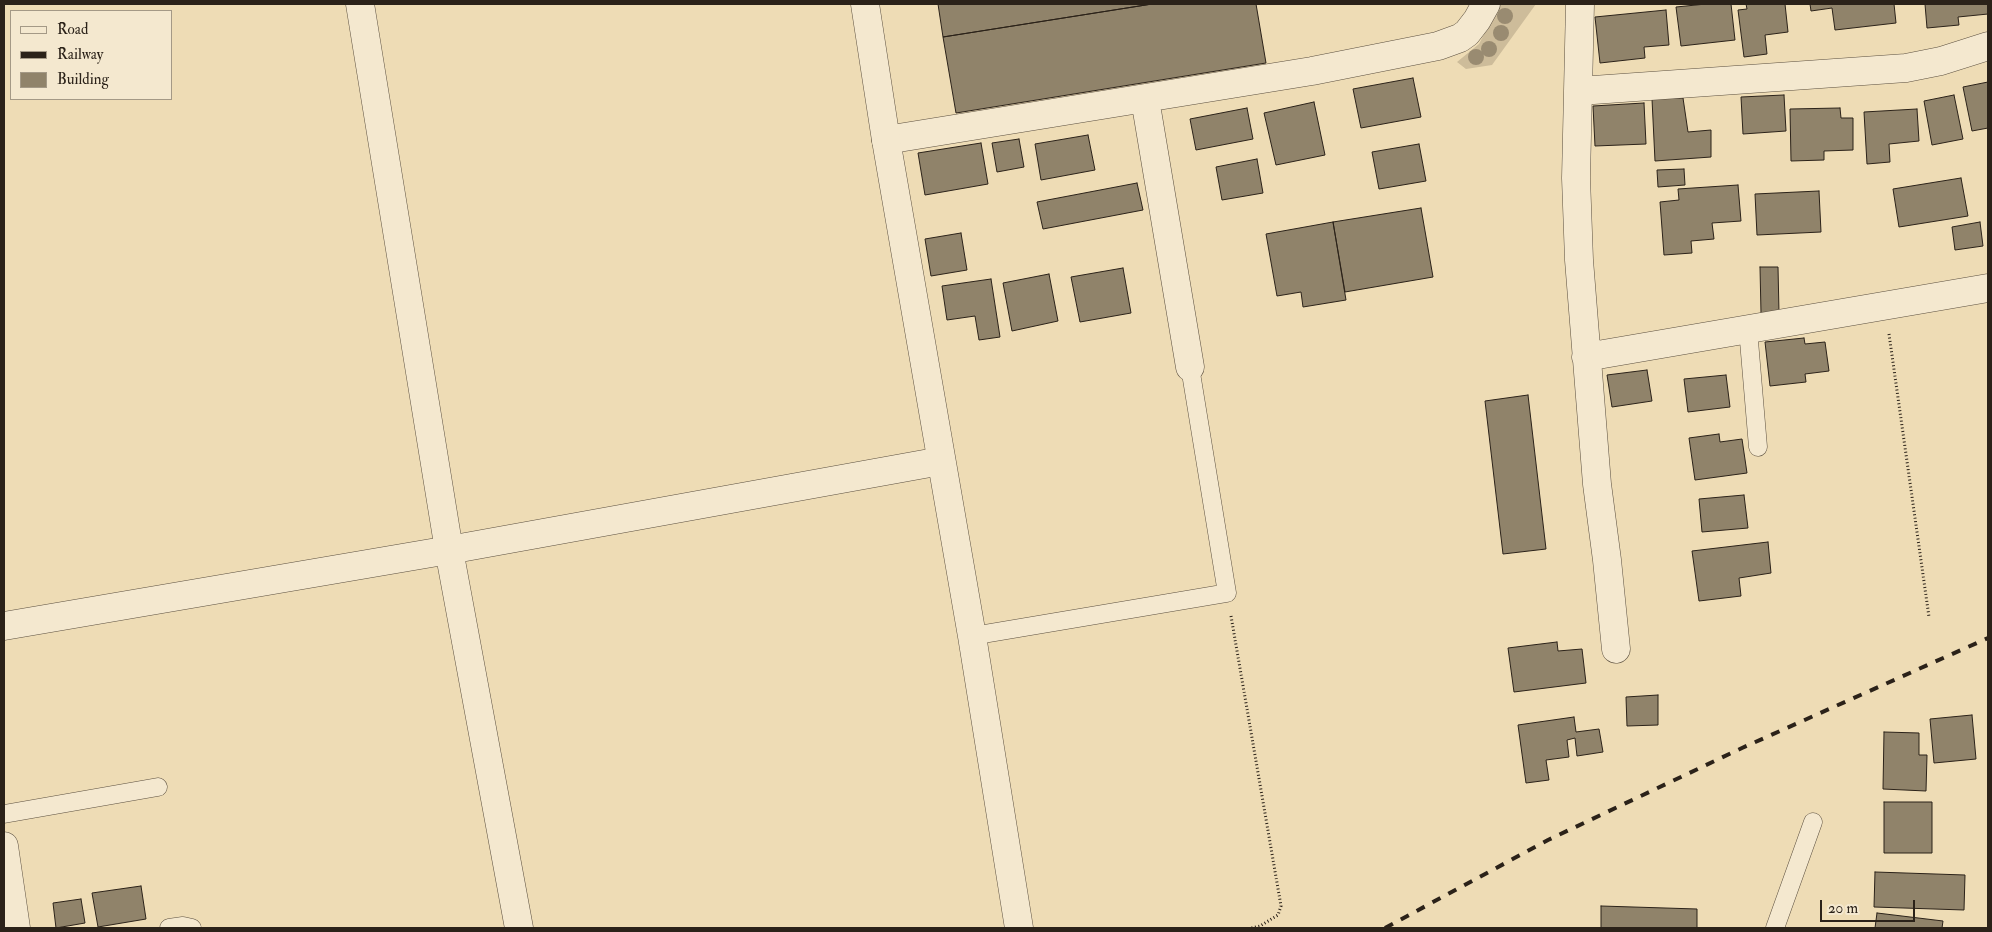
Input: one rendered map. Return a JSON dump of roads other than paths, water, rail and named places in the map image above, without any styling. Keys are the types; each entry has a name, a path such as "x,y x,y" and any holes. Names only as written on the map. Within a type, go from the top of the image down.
{"street":[{"path":"362,4 449,550 519,928"},
{"path":"865,4 886,140 972,636 1019,928"},
{"path":"886,140 1359,63 1438,46 1460,38 1467,33 1478,20 1486,4"},
{"path":"1580,4 1576,178 1579,260 1597,484 1608,560 1616,649"},
{"path":"1579,91 1897,69 1941,61 1988,46"},
{"path":"1145,99 1190,367"},
{"path":"1586,357 1988,288"},
{"path":"4,626 449,550 941,461"},
{"path":"4,846 14,928"}],"lane":[{"path":"1748,328 1758,447"},
{"path":"972,636 1227,593 1190,367"},
{"path":"4,814 158,787"},
{"path":"1775,928 1814,822"},
{"path":"169,928 182,926 192,928"}],"railway":[{"path":"1385,928 1548,840 1742,748 1988,638"}]}
